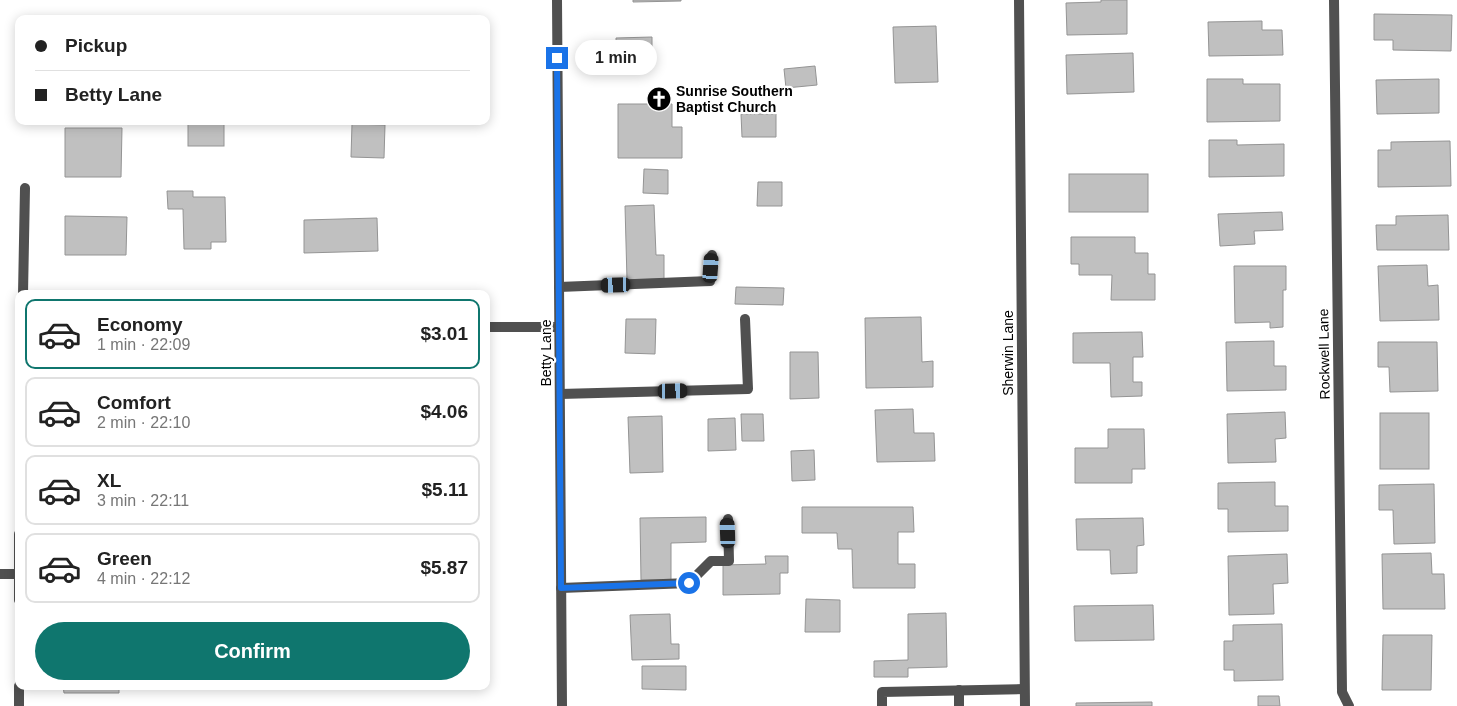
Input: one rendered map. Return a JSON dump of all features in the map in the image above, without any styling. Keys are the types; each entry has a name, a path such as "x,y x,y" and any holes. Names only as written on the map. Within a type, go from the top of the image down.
{"street":[{"name":"Betty Lane","path":"557,0 562,706"},
{"name":"Sherwin Lane","path":"1019,0 1025,706"},
{"name":"Rockwell Lane","path":"1334,0 1342,692 1349,706"},
{"path":"23,290 25,188"},
{"path":"559,287 710,281 712,255"},
{"path":"560,394 748,389 745,319"},
{"path":"490,327 559,327"},
{"path":"561,588 689,583 711,561 729,560 728,519"},
{"path":"0,574 15,574"},
{"path":"882,706 882,692 1024,689"},
{"path":"19,690 19,706"},
{"path":"959,690 959,706"}],"building":[{"path":"633,0 681,0 681,1 633,2"},
{"path":"1101,0 1127,0 1127,34 1067,35 1066,3 1101,2"},
{"path":"1374,14 1452,15 1451,51 1393,50 1393,40 1374,40"},
{"path":"1262,21 1262,30 1282,30 1283,55 1209,56 1208,22"},
{"path":"936,26 938,82 895,83 893,27"},
{"path":"652,37 652,67 617,68 616,38"},
{"path":"1133,53 1134,92 1067,94 1066,55"},
{"path":"815,66 817,85 786,88 784,69"},
{"path":"1207,79 1243,79 1243,84 1280,84 1280,121 1207,122"},
{"path":"1439,79 1439,113 1377,114 1376,80"},
{"path":"618,104 672,104 672,127 682,127 682,158 618,158"},
{"path":"741,114 776,114 776,137 742,137"},
{"path":"188,125 224,125 224,146 188,146"},
{"path":"352,125 385,125 384,158 351,157"},
{"path":"65,128 122,128 121,177 65,177"},
{"path":"1209,140 1237,140 1237,145 1284,144 1284,176 1209,177"},
{"path":"1450,141 1451,186 1378,187 1378,150 1391,150 1391,142"},
{"path":"644,169 668,170 668,194 643,193"},
{"path":"1069,174 1148,174 1148,212 1069,212"},
{"path":"758,182 782,182 782,206 757,206"},
{"path":"167,191 193,191 193,197 225,197 226,242 211,242 211,249 184,249 183,209 168,209"},
{"path":"654,205 656,255 664,255 664,279 627,280 625,206"},
{"path":"1282,212 1283,230 1254,231 1255,244 1220,246 1218,214"},
{"path":"1448,215 1449,250 1377,250 1376,225 1396,225 1396,216"},
{"path":"65,216 127,217 126,255 65,255"},
{"path":"377,218 378,251 304,253 304,220"},
{"path":"1071,237 1135,237 1135,253 1148,253 1148,274 1155,274 1155,300 1111,300 1112,275 1079,275 1079,264 1071,264"},
{"path":"1427,265 1428,286 1438,285 1439,320 1380,321 1378,266"},
{"path":"1234,266 1286,266 1286,290 1283,290 1283,327 1270,328 1270,322 1235,323"},
{"path":"736,287 784,288 783,305 735,304"},
{"path":"921,317 922,362 933,361 933,387 866,388 865,318"},
{"path":"626,319 656,319 655,354 625,353"},
{"path":"1142,332 1143,357 1133,357 1133,382 1142,382 1142,396 1111,397 1110,363 1073,363 1073,333"},
{"path":"1274,341 1274,366 1286,366 1286,390 1227,391 1226,342"},
{"path":"1378,342 1437,342 1438,391 1390,392 1389,367 1378,367"},
{"path":"790,352 818,352 819,398 790,399"},
{"path":"913,409 914,433 934,433 935,461 877,462 875,410"},
{"path":"1285,412 1286,438 1275,439 1276,462 1228,463 1227,414"},
{"path":"1380,413 1429,413 1429,469 1380,469"},
{"path":"741,414 763,414 764,441 742,441"},
{"path":"662,416 663,472 630,473 628,417"},
{"path":"735,418 736,450 708,451 708,419"},
{"path":"1108,429 1144,429 1145,469 1132,469 1132,483 1075,483 1075,448 1108,448"},
{"path":"814,450 815,480 792,481 791,451"},
{"path":"1275,482 1275,506 1288,506 1288,531 1228,532 1228,509 1218,509 1218,483"},
{"path":"1434,484 1435,543 1394,544 1393,510 1379,510 1379,485"},
{"path":"802,507 913,507 914,532 898,532 898,564 915,564 915,588 853,588 852,549 838,549 837,533 802,533"},
{"path":"706,517 706,542 671,543 671,580 641,580 640,518"},
{"path":"1143,518 1144,545 1137,546 1137,573 1111,574 1110,550 1077,550 1076,519"},
{"path":"1431,553 1432,574 1444,574 1445,609 1383,609 1382,554"},
{"path":"1287,554 1288,583 1273,584 1274,614 1229,615 1228,556"},
{"path":"765,556 788,556 788,573 780,573 780,594 723,595 723,565 766,564"},
{"path":"806,599 840,600 840,632 805,632"},
{"path":"1153,605 1154,640 1075,641 1074,606"},
{"path":"946,613 947,667 908,668 908,677 874,677 874,661 908,660 908,614"},
{"path":"670,614 671,644 679,644 679,659 632,660 630,615"},
{"path":"1282,624 1283,680 1234,681 1234,670 1224,670 1224,641 1233,641 1233,625"},
{"path":"1383,635 1432,635 1431,690 1382,690"},
{"path":"642,666 686,666 686,690 642,689"},
{"path":"64,690 119,690 119,693 64,693"},
{"path":"1258,696 1279,696 1280,706 1258,706"},
{"path":"1152,702 1152,706 1076,706 1076,703"}],"place":[{"name":"Sunrise Southern Baptist Church","path":"659,99"}],"route":[{"path":"557,58 561,588 689,583"}]}
